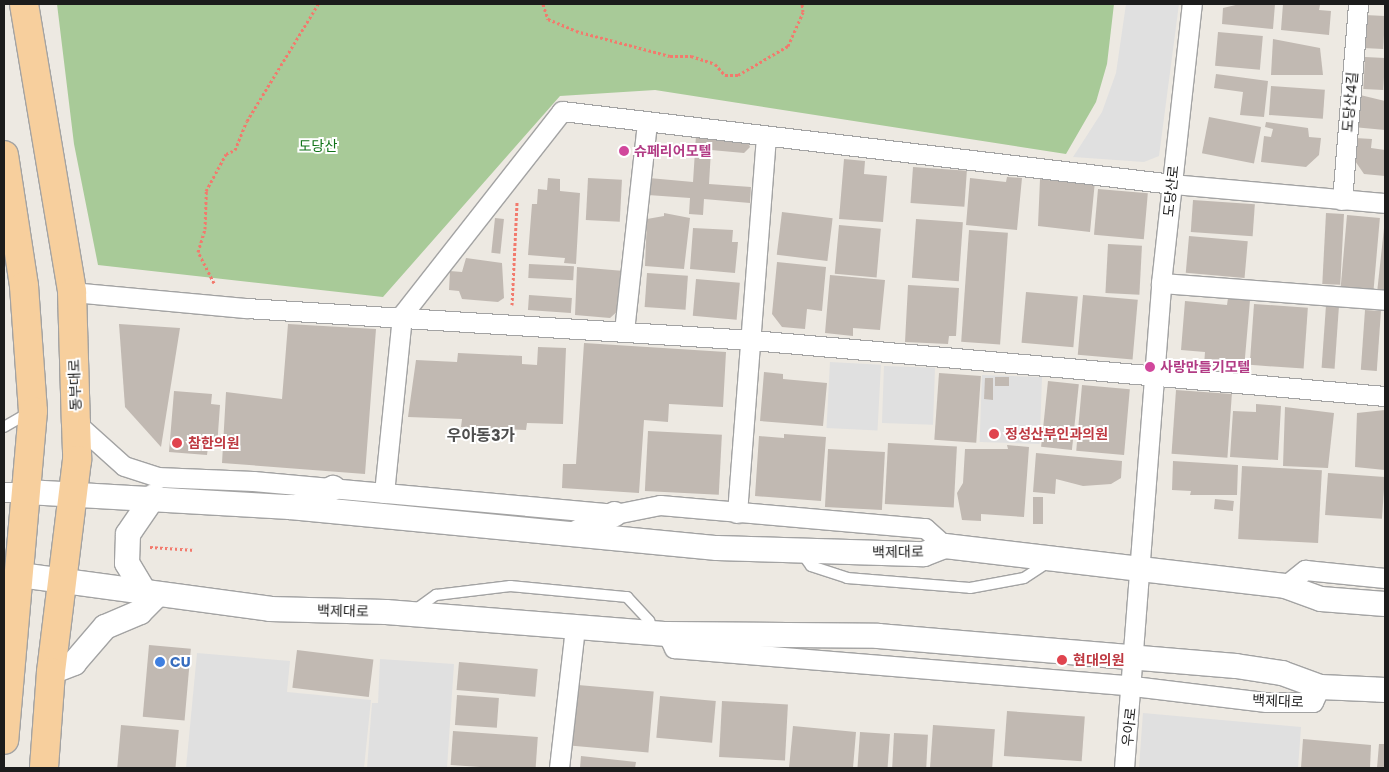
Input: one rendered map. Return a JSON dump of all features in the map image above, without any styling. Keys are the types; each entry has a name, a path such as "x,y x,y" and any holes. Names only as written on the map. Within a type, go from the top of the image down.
{"main road":[{"name":"동부대로","path":"24,4 72,292 76,423 73,494 51,672 44,768"},
{"path":"4,154 24,286 33,411 16,492 4,740"}],"street":[{"name":"도당산로","path":"1134,656 1137,568 1156,379 1161,282 1192,4"},
{"name":"도당산4길","path":"1342,200 1358,4"},
{"path":"384,493 402,315 562,111 1172,184 1385,203"},
{"path":"624,331 647,122"},
{"path":"737,513 752,340 766,136"},
{"path":"1161,282 1385,300"},
{"path":"72,292 246,308 402,315 752,340 1156,379 1385,396"},
{"path":"76,423 124,466 157,477 253,480 615,514"},
{"path":"253,480 294,507 333,488"},
{"name":"백제대로","path":"16,492 154,496 294,507 717,548 924,554 944,546 1285,586 1321,599 1385,604"},
{"path":"51,672 74,663 105,627 140,612 151,594 127,563 128,534 154,496"},
{"path":"536,507 572,533 615,514 660,505 926,528 944,546"},
{"path":"1285,586 1305,570 1385,578"},
{"name":"백제대로","path":"12,575 270,609 411,614 660,634 878,636 1134,656 1282,673 1320,687 1384,693"},
{"path":"559,768 575,626"},
{"name":"백제대로","path":"660,634 674,648 1132,686 1266,702 1313,702 1320,687"},
{"name":"우아로","path":"1124,768 1134,656"}],"lane":[{"path":"4,427 33,411"},
{"path":"800,550 811,566 847,578 970,588 1024,578 1054,559"},
{"path":"411,614 436,595 510,586 627,597 660,634"}],"path":[{"path":"246,308 206,275 198,252 205,229 202,204 215,171 235,150 247,121 318,4"},
{"path":"543,4 548,19 576,31 670,56 690,56 714,64 725,74 738,75 788,46 803,12 802,4"},
{"path":"512,323 519,164"},
{"path":"139,546 195,550"}],"green space":[{"name":"도당산","path":"57,4 1114,4 1107,64 1096,102 1066,154 655,90 560,96 383,297 98,265 74,144"}],"shaded area":[{"path":"1126,4 1179,4 1159,156 1144,162 1073,157 1102,112 1116,73"},
{"path":"830,362 881,365 877,431 827,428"},
{"path":"884,366 935,368 933,425 882,423"},
{"path":"982,375 1042,377 1040,444 980,442"},
{"path":"197,653 290,661 287,692 371,700 364,768 186,768"},
{"path":"380,659 454,664 447,768 367,768 372,703 378,703"},
{"path":"1143,713 1301,727 1298,768 1139,768"}],"building":[{"path":"1240,4 1275,4 1273,29 1222,24 1223,8"},
{"path":"1283,4 1320,5 1319,10 1331,11 1329,35 1281,30"},
{"path":"1365,15 1385,16 1383,49 1363,48"},
{"path":"1218,32 1263,36 1260,70 1215,66"},
{"path":"1273,39 1320,48 1323,75 1271,75"},
{"path":"1365,57 1385,58 1383,90 1363,89"},
{"path":"1216,74 1268,81 1264,117 1240,115 1243,92 1214,88"},
{"path":"1271,86 1325,90 1323,119 1269,115"},
{"path":"1356,94 1385,101 1385,130 1353,127"},
{"path":"1209,117 1261,127 1254,163 1202,153"},
{"path":"1266,122 1308,128 1309,137 1321,138 1319,155 1306,167 1261,162 1264,136 1271,137 1273,129 1265,127"},
{"path":"696,135 747,140 750,147 744,153 711,150 709,184 751,187 750,203 704,199 703,215 689,214 690,198 648,195 649,178 693,182"},
{"path":"1355,138 1372,139 1371,148 1385,150 1385,176 1364,174 1353,158"},
{"path":"844,159 865,161 864,174 887,176 883,222 839,219"},
{"path":"913,167 967,171 964,207 910,203"},
{"path":"1007,177 1022,178 1017,230 966,225 970,178 1006,182"},
{"path":"1057,177 1095,181 1090,232 1038,226 1040,179 1056,181"},
{"path":"548,178 560,179 560,191 580,193 576,264 564,263 565,258 528,255 532,204 537,204 538,189 547,190"},
{"path":"588,178 622,180 620,222 586,220"},
{"path":"1098,189 1148,193 1144,239 1094,235"},
{"path":"1193,200 1255,204 1253,236 1191,232"},
{"path":"782,212 833,218 827,261 777,255"},
{"path":"664,213 690,218 684,269 645,266 647,219 664,216"},
{"path":"1326,213 1344,214 1340,285 1322,284"},
{"path":"1347,215 1380,218 1374,291 1341,288"},
{"path":"495,218 504,219 500,254 491,253"},
{"path":"916,219 963,222 959,281 912,278"},
{"path":"1385,219 1385,294 1377,293"},
{"path":"839,225 881,229 877,277 835,274"},
{"path":"693,228 733,230 732,242 738,242 735,273 690,269"},
{"path":"969,230 1008,233 1000,344 961,342"},
{"path":"1189,236 1248,241 1245,278 1186,273"},
{"path":"1108,244 1142,246 1139,295 1105,293"},
{"path":"466,258 502,263 504,298 498,302 462,299 459,291 449,290 450,271 462,272"},
{"path":"777,262 826,267 822,311 807,309 805,329 782,327 772,314"},
{"path":"529,264 574,266 573,280 528,278"},
{"path":"577,267 624,271 620,309 610,318 575,315"},
{"path":"647,273 688,276 686,310 645,307"},
{"path":"830,275 885,280 880,330 853,328 853,336 825,333"},
{"path":"696,279 740,283 737,320 693,316"},
{"path":"908,285 959,288 956,336 949,336 948,344 905,342"},
{"path":"1026,292 1078,297 1073,347 1022,343"},
{"path":"529,295 572,298 571,313 528,310"},
{"path":"1083,295 1138,300 1133,360 1078,355"},
{"path":"1228,298 1250,300 1244,369 1204,365 1205,352 1181,350 1185,301 1227,305"},
{"path":"1254,304 1308,308 1304,369 1250,365"},
{"path":"1326,305 1339,306 1335,369 1322,368"},
{"path":"1365,310 1381,311 1377,371 1361,370"},
{"path":"119,324 180,328 161,447 125,407"},
{"path":"288,324 376,329 365,474 222,463 226,392 282,399"},
{"path":"584,343 726,352 723,407 669,404 668,422 644,420 639,493 562,488 563,464 576,464"},
{"path":"538,347 566,348 563,424 527,423 526,430 461,427 462,419 408,417 416,360 457,362 458,353 522,356 522,364 537,365"},
{"path":"764,372 783,374 783,379 827,383 823,426 760,421"},
{"path":"939,373 981,376 976,443 934,440"},
{"path":"995,377 1009,377 1009,386 995,386"},
{"path":"985,378 993,378 993,400 984,399"},
{"path":"1048,381 1079,384 1072,450 1041,447"},
{"path":"1082,385 1130,389 1124,455 1076,451"},
{"path":"1176,390 1232,394 1227,458 1172,454"},
{"path":"174,391 212,394 211,404 220,405 217,447 208,447 207,455 169,452"},
{"path":"1256,404 1281,406 1278,460 1230,457 1233,411 1256,412"},
{"path":"1285,407 1334,413 1328,468 1283,466"},
{"path":"1385,410 1385,470 1355,467 1357,413"},
{"path":"648,431 722,435 719,495 645,491"},
{"path":"784,434 826,437 821,501 755,496 759,436 784,438"},
{"path":"888,443 957,447 954,508 885,504"},
{"path":"1007,445 1029,447 1024,517 981,514 981,521 962,520 957,493 963,483 965,449 1008,449"},
{"path":"828,449 885,452 882,510 825,507"},
{"path":"1036,453 1122,461 1121,478 1111,484 1083,486 1056,479 1055,494 1033,492"},
{"path":"1173,461 1238,465 1237,495 1190,495 1191,491 1172,490"},
{"path":"1242,466 1322,470 1318,543 1238,539"},
{"path":"1328,473 1385,477 1382,519 1325,515"},
{"path":"1033,497 1043,497 1043,524 1033,524"},
{"path":"1215,499 1234,501 1233,511 1214,509"},
{"path":"149,645 191,649 185,720 143,717"},
{"path":"297,650 373,659 369,697 292,688"},
{"path":"459,662 538,669 535,697 457,690"},
{"path":"578,685 654,692 648,752 573,746"},
{"path":"457,695 499,698 497,728 455,725"},
{"path":"660,696 716,701 712,743 656,738"},
{"path":"722,701 788,704 785,760 719,757"},
{"path":"1007,711 1085,716 1082,761 1004,756"},
{"path":"121,725 179,730 175,768 117,768"},
{"path":"933,725 995,729 992,768 930,768"},
{"path":"793,726 856,732 853,768 789,768"},
{"path":"453,731 538,737 536,768 451,765"},
{"path":"860,732 890,734 888,768 857,768"},
{"path":"894,733 928,735 926,768 892,768"},
{"path":"1303,739 1371,745 1370,768 1301,768"},
{"path":"1379,744 1385,744 1385,768 1377,768"},
{"path":"581,756 636,762 635,768 580,768"}],"place":[{"name":"슈페리어모텔","path":"624,151"},
{"name":"사랑만들기모텔","path":"1150,367"},
{"name":"정성산부인과의원","path":"994,434"},
{"name":"참한의원","path":"177,443"},
{"name":"현대의원","path":"1062,660"},
{"name":"CU","path":"160,662"}],"district":[{"name":"우아동3가","path":"481,436"}]}
